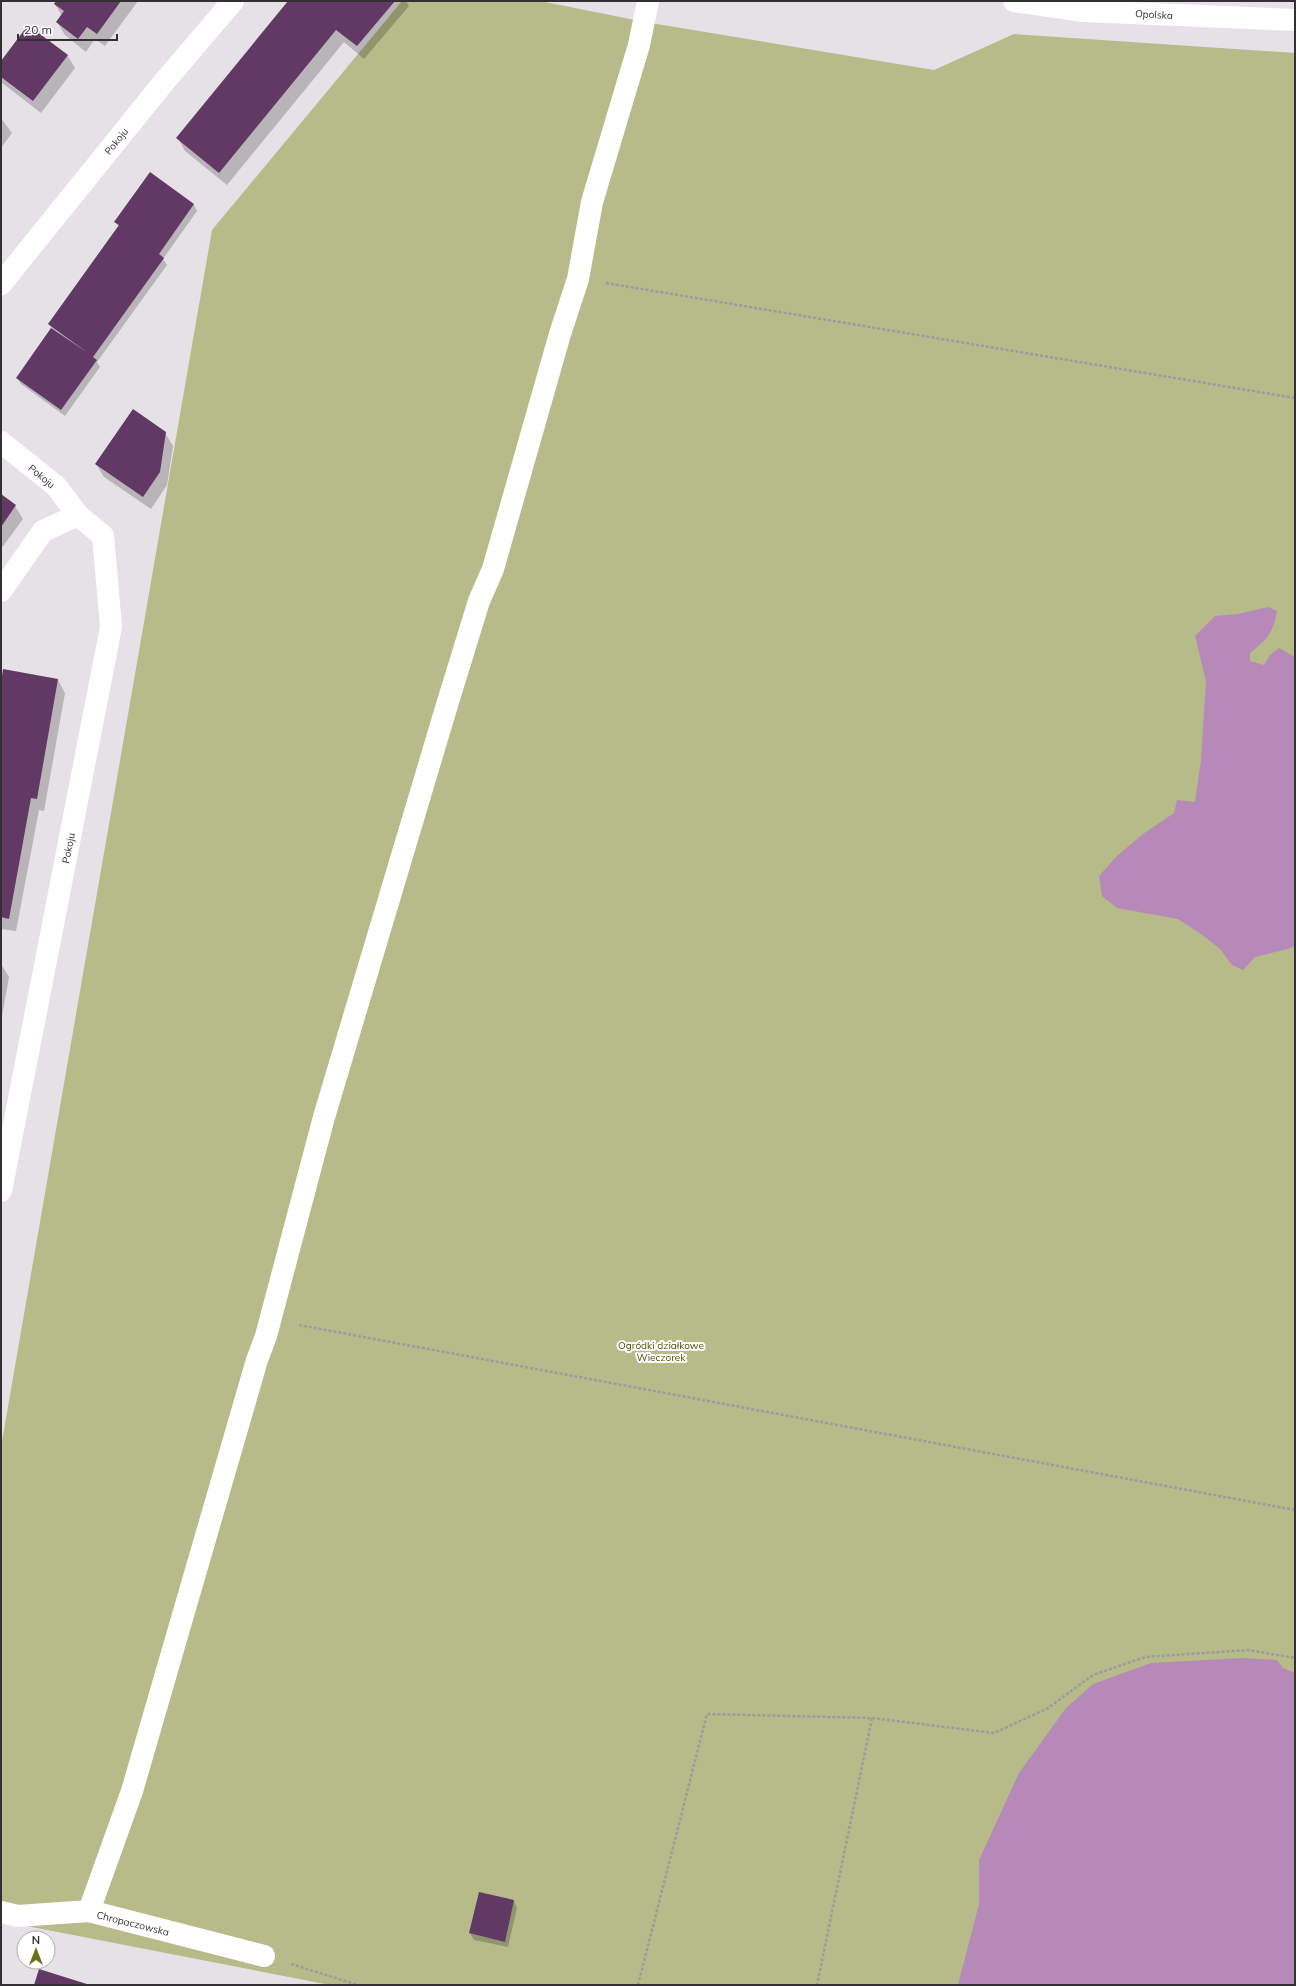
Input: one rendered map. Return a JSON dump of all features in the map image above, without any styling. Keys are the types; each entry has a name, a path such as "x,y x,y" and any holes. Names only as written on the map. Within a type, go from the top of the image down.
{"street":[{"name":"Pokoju","path":"1,284 164,82 233,1"},
{"path":"89,1911 132,1791 257,1360 271,1320 324,1117 479,601 493,569 560,334 578,279 592,202 639,45 648,1"},
{"name":"Opolska","path":"1014,1 1084,11 1272,10 1295,20"},
{"name":"Pokoju","path":"1,442 56,486 78,515 103,536 111,627 1,1191"},
{"path":"1,591 43,531 78,515"},
{"name":"Chropaczowska","path":"1,1912 18,1916 89,1911 264,1956"}],"path":[{"path":"578,279 1295,398"},
{"path":"271,1320 1295,1510"},
{"path":"638,1985 707,1714 872,1718 994,1733 1048,1708 1093,1675 1145,1657 1248,1650 1295,1658"},
{"path":"817,1985 872,1718"},
{"path":"264,1956 358,1985"}],"green space":[{"name":"Ogródki działkowe Wieczorek","path":"402,1 540,1 645,22 934,70 1014,34 1295,53 1295,1985 330,1985 56,1932 56,1930 47,1930 1,1921 1,1447 212,230"}],"shaded area":[{"path":"1268,607 1277,611 1271,631 1265,640 1250,653 1250,661 1264,665 1270,655 1279,648 1295,657 1295,946 1255,957 1243,970 1232,965 1220,949 1178,919 1117,908 1102,896 1099,876 1118,855 1143,834 1174,813 1177,800 1195,802 1201,760 1206,681 1195,636 1215,616 1238,614"},
{"path":"1243,1658 1277,1660 1283,1668 1295,1673 1295,1985 958,1985 979,1904 979,1860 1019,1773 1066,1708 1093,1684 1151,1663"}],"building":[{"path":"56,1 121,1 97,34 87,27 78,39 56,22 64,11 54,4"},
{"path":"288,1 395,1 357,46 336,30 219,173 176,138"},
{"path":"28,25 68,55 33,101 1,77 1,61"},
{"path":"150,172 194,204 159,254 164,258 93,357 97,360 61,410 16,378 51,328 88,353 48,324 119,225 114,222"},
{"path":"133,409 166,432 160,472 143,497 95,464"},
{"path":"1,494 16,505 1,527"},
{"path":"3,669 58,679 37,799 31,798 9,919 1,917 1,683"},
{"path":"479,1892 514,1900 505,1942 469,1933"},
{"path":"39,1970 42,1970 90,1985 34,1985"}]}
